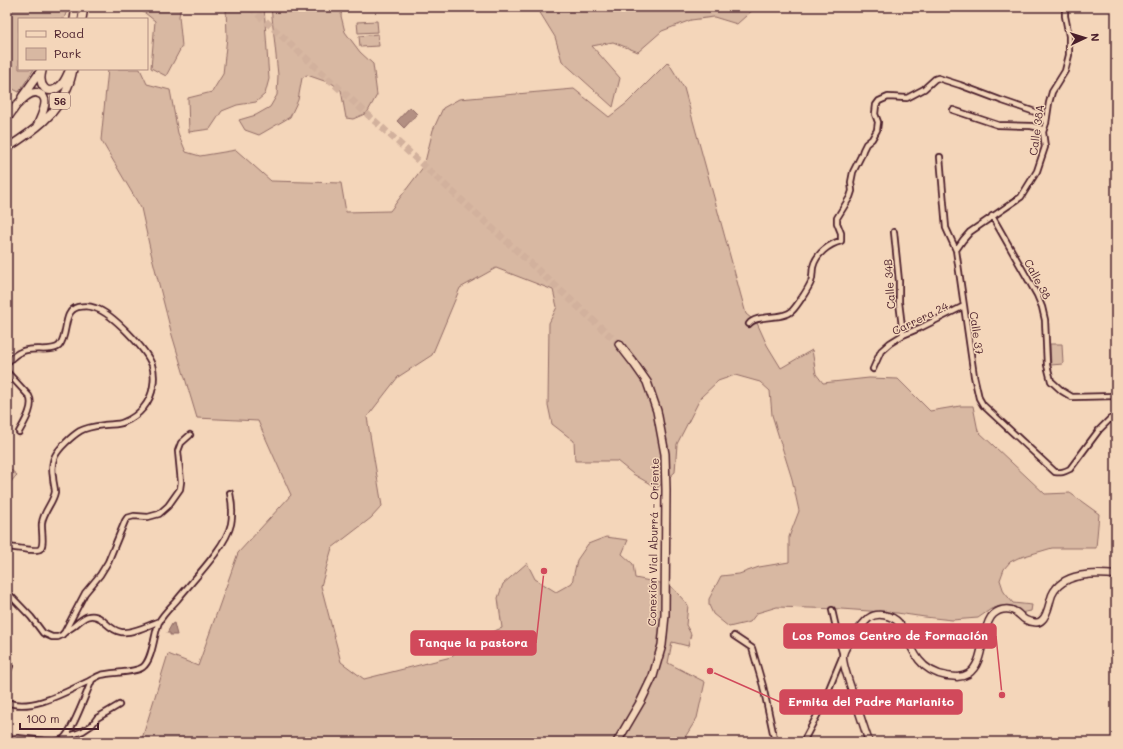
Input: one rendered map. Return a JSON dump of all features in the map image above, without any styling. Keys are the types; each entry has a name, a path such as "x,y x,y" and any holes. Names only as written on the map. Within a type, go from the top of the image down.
{"main road":[{"path":"74,18 76,7"},
{"path":"82,18 84,7"},
{"path":"7,119 41,70"},
{"path":"42,70 40,80 41,85 51,90 59,87 69,70"},
{"name":"56","path":"7,148 30,133 52,114 69,85 73,70"},
{"path":"14,108 31,93 34,92 40,94 45,99 45,102 37,126"},
{"name":"Conexión Vial Aburrá - Oriente","path":"617,742 641,701 653,676 662,645 665,615 666,490 665,454 657,411 647,382 634,362 619,344"}],"street":[{"name":"Calle 38A","path":"956,250 970,232 1020,197 1037,171 1045,148 1043,132 1052,92 1065,71 1069,54 1069,36 1065,16 1065,7"},
{"path":"749,324 755,320 791,312 811,283 814,266 818,258 826,248 841,241 841,233 837,223 837,218 850,197 852,191 851,182 853,172 862,156 866,144 872,139 877,130 878,122 875,114 876,105 879,101 888,97 907,98 924,88 935,79 942,79 1041,114 1046,122"},
{"path":"953,110 998,125 1031,126 1040,128 1043,132"},
{"name":"Calle 37","path":"940,157 946,228 956,250 979,398 983,405 1055,472 1064,472 1070,469 1099,430 1110,419 1116,417"},
{"name":"Calle 38","path":"992,216 1037,295 1042,307 1045,320 1047,365 1051,381 1062,392 1072,397 1116,396"},
{"name":"Calle 34B","path":"894,232 903,335"},
{"path":"7,364 21,351 31,348 51,349 57,347 65,336 70,312 73,309 83,306 96,308 111,318 141,348 152,366 154,374 153,386 149,400 141,412 124,422 92,427 81,431 63,445 55,456 52,468 55,491 42,522 42,543 39,550 7,546"},
{"name":"Carrera 24","path":"873,369 881,351 890,343 903,335 964,306"},
{"path":"7,372 31,400 31,406 19,432"},
{"path":"7,592 43,633 52,637 62,635 85,592 100,575 108,562 125,521 134,516 148,517 159,514 168,506 180,489 181,482 178,451 181,443 190,435"},
{"path":"7,702 20,705 30,704 52,698 100,676 144,667 148,660 160,621 220,547 227,534 231,524 232,514 230,493"},
{"path":"803,742 821,708 850,641 870,618 875,615 888,616 899,623 920,661 929,670 943,675 956,677 968,674 977,664 985,632 991,617 995,613 1000,610 1010,610 1016,612 1025,621 1036,623 1042,620 1052,594 1060,584 1069,579 1093,573 1116,575"},
{"path":"832,610 845,668 868,742"},
{"path":"65,631 88,616 100,618 113,629 123,633 160,621"},
{"path":"734,636 752,648 763,686 775,742"},
{"path":"7,655 10,666 7,673"},
{"path":"63,739 78,714 92,680"},
{"path":"7,739 18,738 54,742 59,741 83,732 92,725 97,718 119,705"}],"green space":[{"path":"7,7 68,7 64,18 18,18 18,70 33,70 19,92 7,86"},
{"path":"135,7 181,7 179,16 182,46 166,76 151,68 155,21"},
{"path":"226,7 264,7 269,79 265,94 256,102 237,105 222,111 210,129 189,132 188,98 212,92 223,74 227,37"},
{"path":"271,7 342,7 341,16 345,32 360,52 373,64 377,95 367,113 353,119 346,118 341,90 333,84 307,75 302,78 298,100 290,117 259,135 245,130 239,120 256,115 270,107 277,95 278,75"},
{"path":"538,7 756,7 737,24 714,17 691,20 662,31 638,52 613,42 592,46 620,78 613,107 562,61 555,37"},
{"path":"377,21 378,32 358,33 357,22"},
{"path":"378,34 379,46 360,47 359,36"},
{"path":"668,62 684,88 746,314 757,323 767,345 781,368 812,350 816,374 823,383 869,378 898,379 930,411 960,406 973,406 978,431 1045,494 1070,493 1099,514 1096,548 1052,548 1018,558 1010,562 1004,569 1000,580 1004,592 1013,603 1032,605 1031,611 1020,613 1000,606 991,609 978,618 952,620 897,613 777,607 757,613 750,622 729,627 713,614 709,605 709,599 721,576 739,574 759,567 789,562 789,537 799,511 792,479 772,415 770,391 760,382 735,375 718,381 701,397 677,444 675,472 657,488 633,474 617,461 575,461 574,441 552,424 548,405 549,323 557,307 553,290 496,268 460,288 432,355 398,377 367,417 382,506 371,518 332,548 321,586 341,662 364,679 451,657 466,642 502,628 498,598 503,584 527,563 535,579 556,592 572,583 577,560 588,544 606,537 628,540 622,554 633,564 635,578 670,585 688,605 686,625 691,634 688,646 672,642 668,663 705,682 697,718 682,742 141,742 168,654 198,666 238,553 291,495 258,421 197,418 172,335 141,208 101,140 108,70 140,70 147,84 170,90 178,133 186,152 200,156 236,150 271,181 341,183 346,212 390,211 424,166 433,130 443,108 459,99 574,89 609,117 627,103"},
{"path":"1050,344 1062,344 1063,364 1051,365"},
{"path":"11,470 17,475 7,486 7,475"}],"shaded area":[{"path":"410,107 417,114 404,128 397,121"},
{"path":"174,623 177,635 170,635 170,633 167,633"}],"tunnel":[{"path":"250,7 619,344"}],"place":[{"name":"Tanque la pastora","path":"544,571"},
{"name":"Ermita del Padre Marianito","path":"710,671"},
{"name":"Los Pomos Centro de Formación","path":"1002,695"}]}
